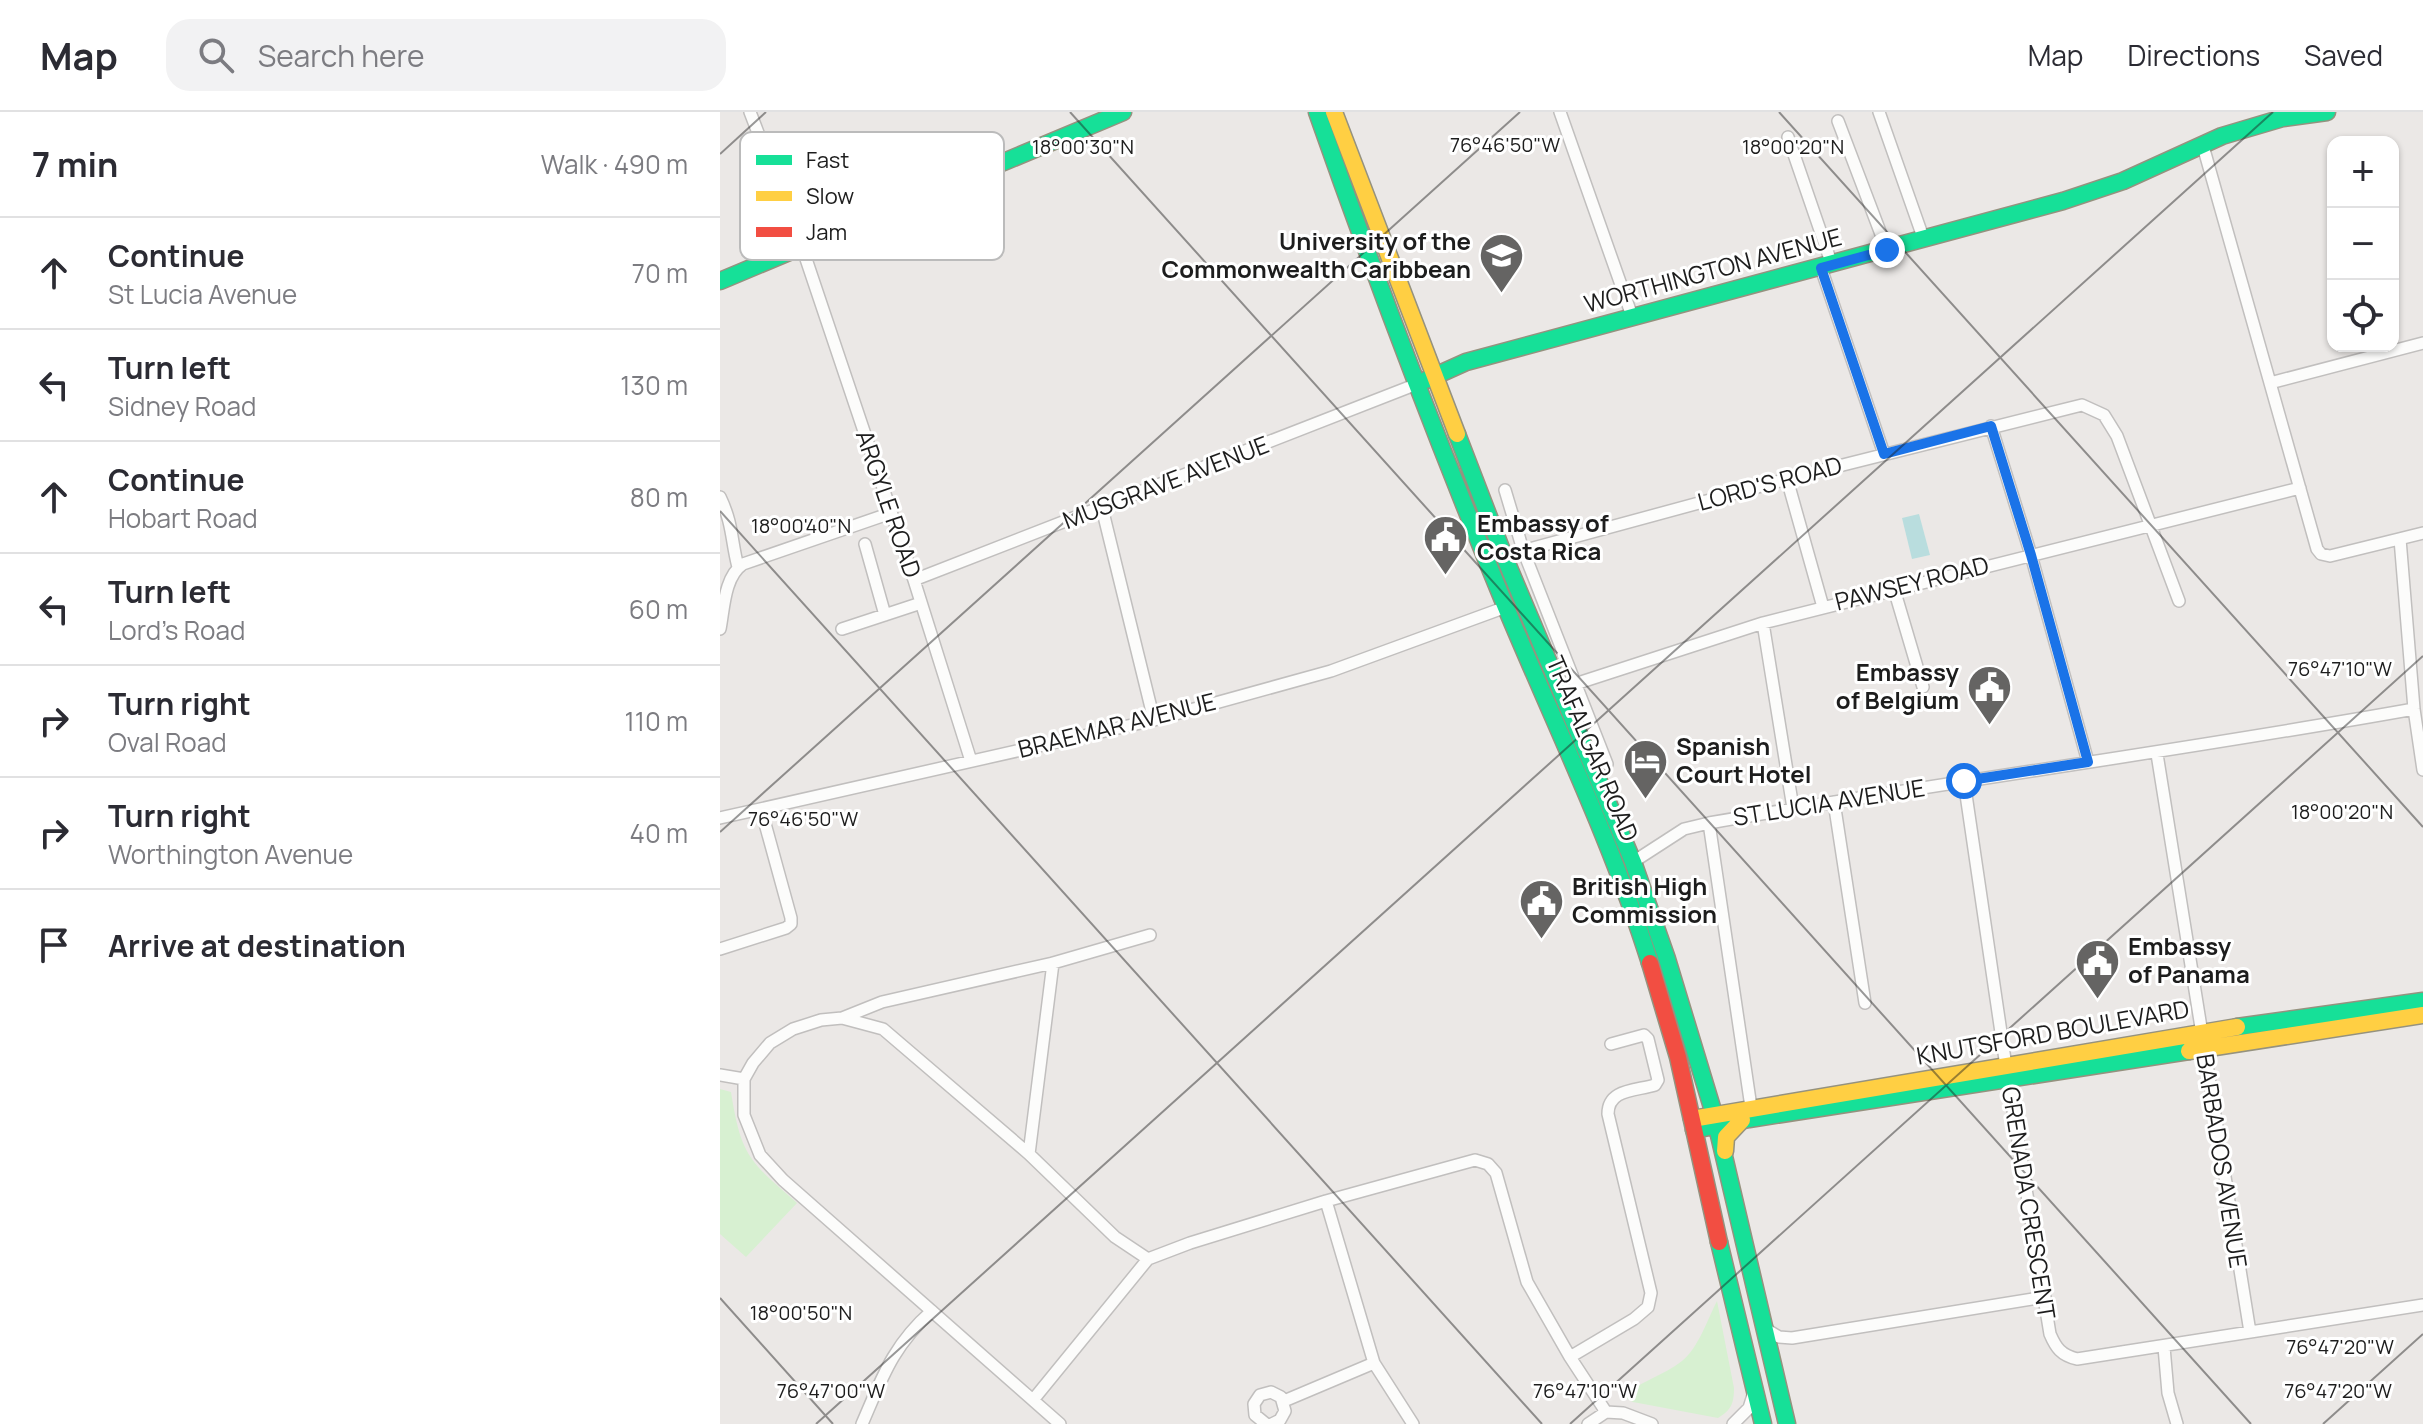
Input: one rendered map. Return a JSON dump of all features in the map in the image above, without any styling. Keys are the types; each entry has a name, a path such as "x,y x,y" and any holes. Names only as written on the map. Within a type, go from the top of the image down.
{"main road":[{"path":"1004,162 1123,112"},
{"name":"TRAFALGAR ROAD","path":"1317,112 1417,384 1506,607 1606,843 1642,939 1693,1125 1763,1424"},
{"name":"TRAFALGAR ROAD","path":"1334,112 1504,556 1633,862 1667,959 1716,1120 1782,1421"},
{"name":"WORTHINGTON AVENUE","path":"1417,384 1466,362 1924,240 2123,181 2222,136 2283,118 2327,112"},
{"path":"720,281 771,260"},
{"name":"KNUTSFORD BOULEVARD","path":"1693,1125 1744,1112 2007,1074 2423,1001"},
{"name":"KNUTSFORD BOULEVARD","path":"2202,1040 2423,1015"},
{"path":"1707,1088 1717,1104 1744,1112 1726,1137 1725,1167"}],"street":[{"name":"ARGYLE ROAD","path":"750,112 758,132"},
{"path":"1560,112 1632,316"},
{"path":"1879,112 1924,240"},
{"path":"1838,121 1887,250"},
{"path":"1788,137 1884,454"},
{"path":"2203,146 2317,549 2321,554 2330,556 2423,533"},
{"name":"ARGYLE ROAD","path":"806,260 971,761"},
{"path":"2270,383 2423,343"},
{"name":"MUSGRAVE AVENUE","path":"914,580 1417,384"},
{"name":"LORD'S ROAD","path":"1504,556 1787,479 2082,405 2104,415 2117,436 2179,601"},
{"path":"1991,426 2031,555 2088,762"},
{"path":"1787,479 1823,607"},
{"name":"PAWSEY ROAD","path":"1575,684 1763,623 2300,488"},
{"path":"1505,490 1523,550 1607,764"},
{"path":"720,497 731,521 738,567"},
{"path":"1102,508 1154,720"},
{"path":"720,629 730,580 738,567 891,513"},
{"path":"2400,539 2414,709 2423,770"},
{"path":"865,544 885,615"},
{"path":"1894,589 1923,687"},
{"path":"842,629 921,603"},
{"name":"BRAEMAR AVENUE","path":"720,818 1154,720 1331,671 1506,607"},
{"path":"1763,623 1793,808"},
{"name":"ST LUCIA AVENUE","path":"1633,862 1684,829 1709,823 1964,781 2157,754 2414,709"},
{"name":"BARBADOS AVENUE","path":"2157,754 2250,1332"},
{"name":"GRENADA CRESCENT","path":"1964,781 2007,1074 2050,1334 2056,1348 2066,1356 2077,1359 2423,1305"},
{"path":"1834,802 1865,1003"},
{"path":"720,949 791,924 761,809"},
{"path":"1709,823 1744,1112"},
{"path":"1060,1424 775,1172 760,1155 744,1115 744,1079 770,1043 793,1029 821,1020 842,1018 882,1002 1053,963 1150,935"},
{"path":"1029,1154 1053,963"},
{"path":"842,1018 883,1029 1029,1154 1115,1237 1148,1259"},
{"path":"1570,1357 1634,1319 1648,1307 1651,1293 1608,1104 1614,1096 1655,1085 1658,1080 1648,1039 1644,1035 1611,1044"},
{"path":"720,1075 744,1079"},
{"path":"1033,1400 1148,1259 1326,1201 1475,1160 1488,1164 1500,1185 1527,1282 1606,1412"},
{"path":"1326,1201 1374,1363 1413,1424"},
{"path":"1763,1327 1779,1337 1792,1338 2045,1297"},
{"path":"862,1424 892,1355 915,1326 932,1311"},
{"path":"2164,1347 2168,1393 2177,1424"},
{"path":"1284,1401 1374,1363"},
{"path":"1271,1392 1284,1401 1283,1416 1269,1424 1255,1415 1256,1399 1260,1395 1271,1392"},
{"path":"1733,1424 1749,1408 1754,1392"},
{"path":"1588,1424 1606,1412 1623,1413 1652,1424"}],"green space":[{"path":"720,1089 731,1092 739,1130 750,1156 797,1203 746,1257 720,1234"},
{"path":"1717,1301 1734,1388 1731,1406 1726,1412 1718,1418 1633,1402 1622,1396 1675,1366 1688,1355"}],"water":[{"path":"1919,514 1930,555 1912,559 1902,518"}],"traffic: fast":[{"path":"1004,162 1123,112"},
{"path":"1317,112 1433,425 1507,610 1601,829 1650,963"},
{"path":"1426,380 1466,362 2063,201 2123,181 2222,136 2283,118 2327,112"},
{"path":"720,281 770,260"},
{"path":"1457,434 1504,556 1633,862 1667,959 1714,1114 1787,1424"},
{"path":"2237,1027 2423,1001"},
{"path":"1694,1130 2189,1051"},
{"path":"1719,1242 1763,1424"}],"traffic: slow":[{"path":"1334,112 1457,434"},
{"path":"2189,1051 2423,1015"},
{"path":"1692,1119 2237,1027"},
{"path":"1725,1151 1726,1137 1742,1120"}],"traffic: jam":[{"path":"1650,963 1678,1057 1719,1242"}],"place":[{"name":"University of the Commonwealth Caribbean","path":"1502,295"},
{"name":"Embassy of Costa Rica","path":"1446,577"},
{"name":"Embassy of Belgium","path":"1990,726"},
{"name":"Spanish Court Hotel","path":"1645,800"},
{"name":"British High Commission","path":"1541,940"},
{"name":"Embassy of Panama","path":"2097,1000"}],"route":[{"path":"1887,250 1821,268 1884,454 1991,426 2031,555 2088,762 1964,781"}]}
